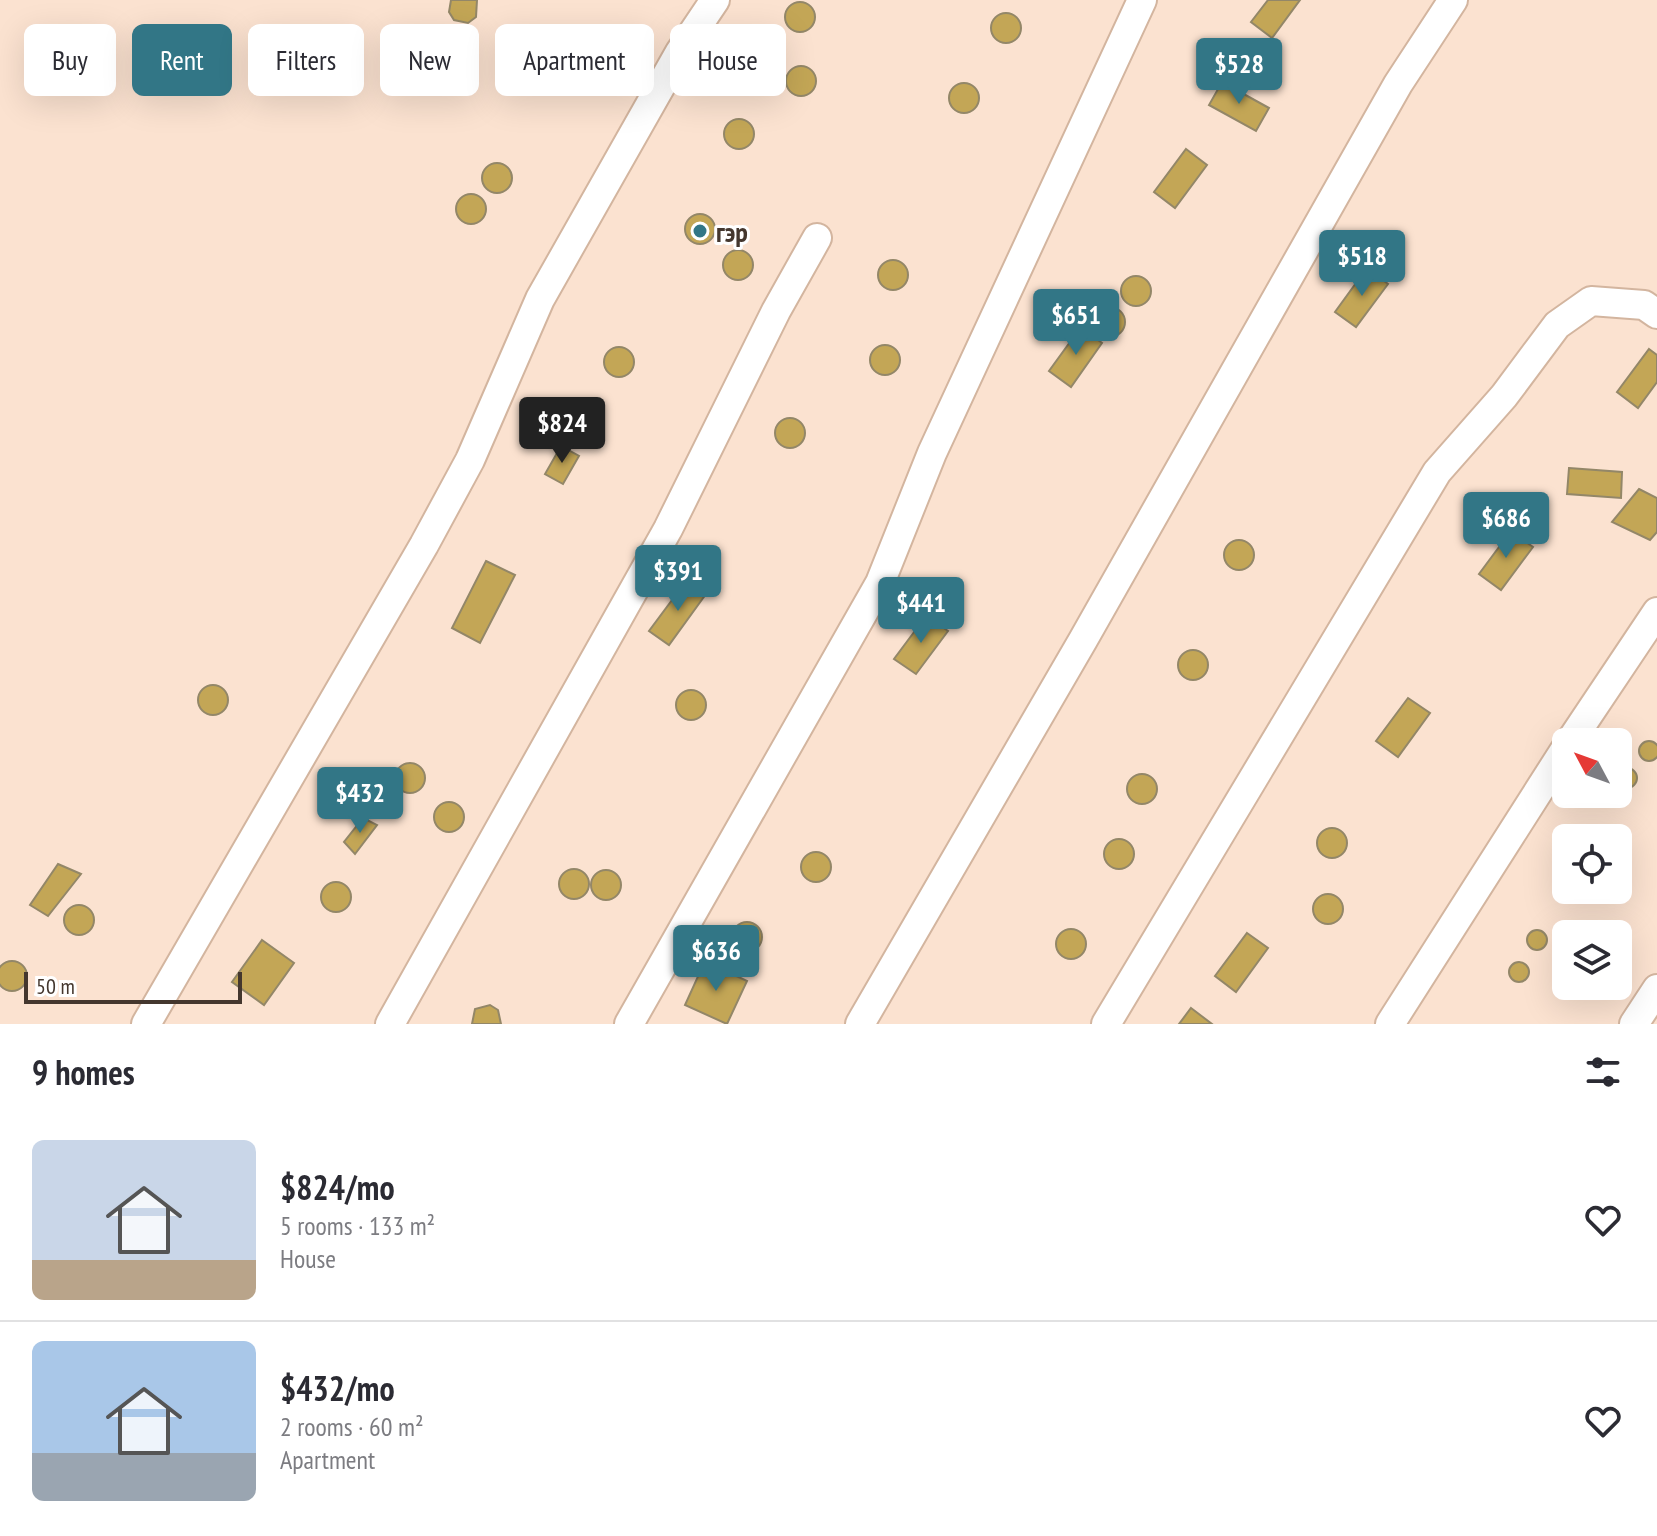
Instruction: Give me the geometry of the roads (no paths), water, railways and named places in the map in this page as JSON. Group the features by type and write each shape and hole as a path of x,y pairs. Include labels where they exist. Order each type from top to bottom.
{"street":[{"path":"146,1024 424,545 470,460 540,299 680,52 715,0"},
{"path":"629,1024 880,583 932,453 1142,0"},
{"path":"860,1024 1083,640 1398,84 1453,0"},
{"path":"390,1024 660,543 817,238"},
{"path":"1106,1024 1437,472 1504,396 1557,325 1591,301 1644,305 1657,314"},
{"path":"1579,728 1657,612"},
{"path":"1390,1024 1552,770"},
{"path":"1634,1024 1657,989"}],"place":[{"name":"гэр","path":"700,231"}]}
